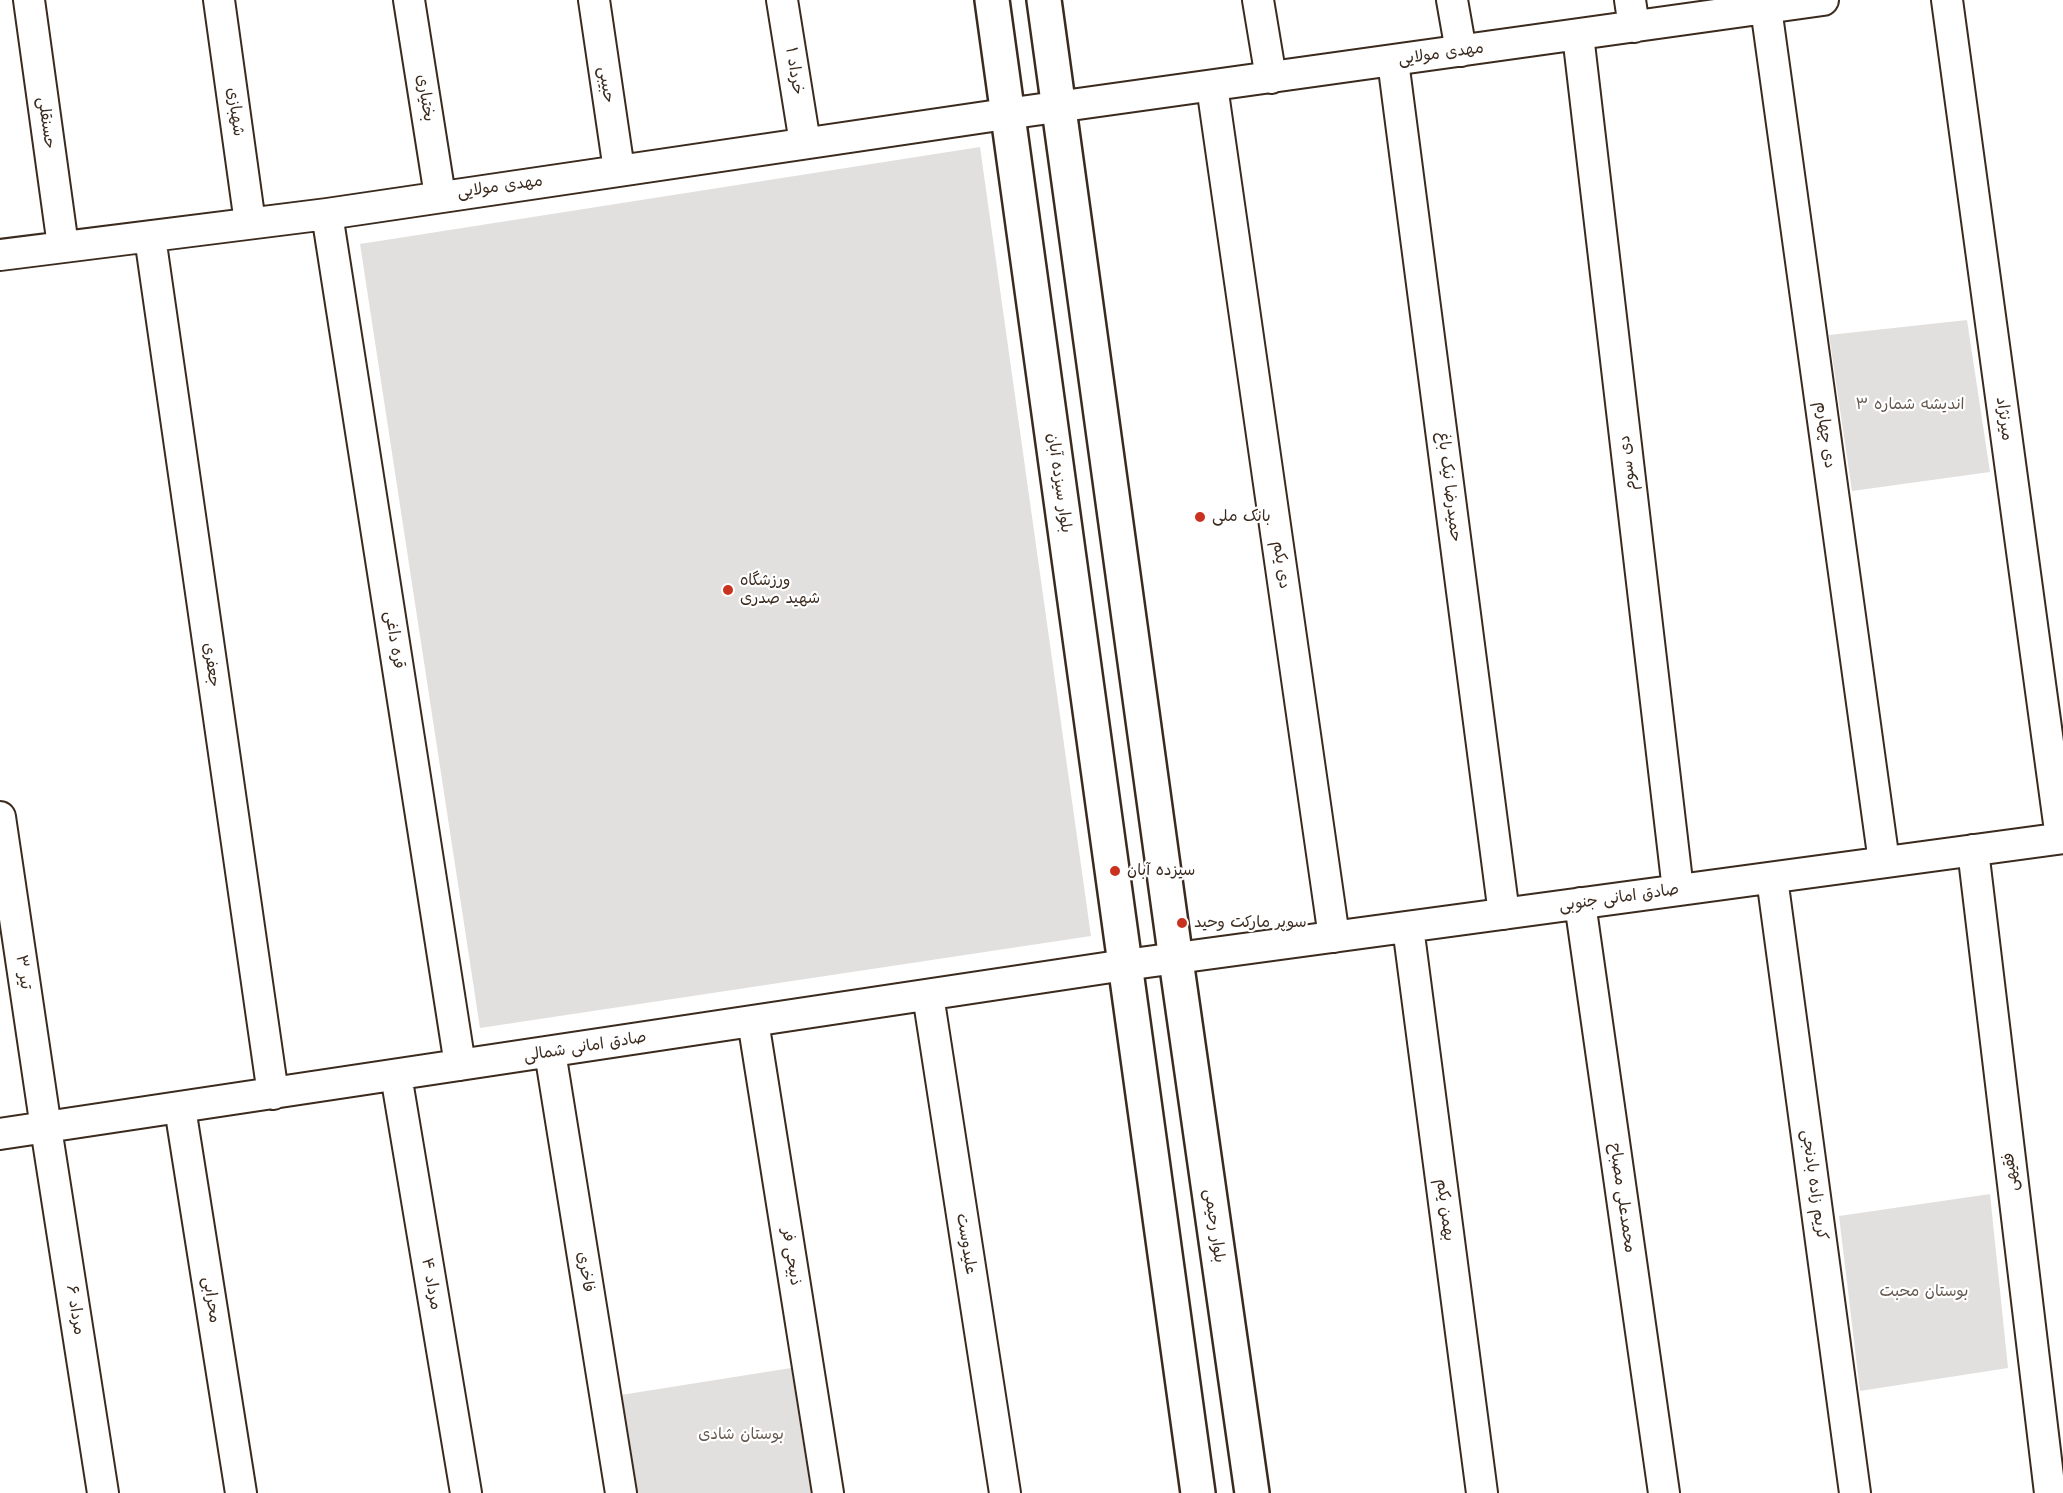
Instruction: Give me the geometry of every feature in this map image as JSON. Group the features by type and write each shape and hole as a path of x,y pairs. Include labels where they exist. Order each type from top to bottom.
{"main road":[{"name":"بلوار سیزده آبان","path":"992,0 1004,114 1125,965"},
{"path":"1044,0 1176,960"},
{"name":"بلوار رحیمی","path":"1176,960 1252,1493"},
{"path":"1125,965 1198,1493"}],"street":[{"name":"حسنقلی","path":"29,0 63,246"},
{"name":"شهبازی","path":"219,0 250,223"},
{"name":"بختیاری","path":"409,0 440,196"},
{"name":"حبیبی","path":"594,0 619,170"},
{"name":"خرداد ۱","path":"782,0 805,143"},
{"path":"1258,0 1271,78"},
{"path":"1452,0 1461,51"},
{"name":"مهدی مولایی","path":"0,255 327,214 1004,114 1578,35 1632,13 1766,8 1823,0"},
{"name":"میرنژاد","path":"1947,0 2062,838"},
{"name":"دی چهارم","path":"1766,8 1884,862"},
{"name":"دی سوم","path":"1578,35 1678,890"},
{"name":"حمیدرضا نیک باغ","path":"1393,61 1504,914"},
{"name":"دی یکم","path":"1212,86 1334,937"},
{"name":"قره داغی","path":"327,214 460,1065"},
{"name":"جعفری","path":"150,237 273,1094"},
{"name":"تیر ۳","path":"0,817 46,1128"},
{"name":"صادق امانی جنوبی","path":"1125,965 1176,960 2062,838"},
{"name":"فقیهی","path":"1973,850 2050,1493"},
{"name":"کریم زاده بادنجی","path":"1772,878 1855,1493"},
{"name":"محمدعلی مصباح","path":"1580,903 1664,1493"},
{"name":"بهمن یکم","path":"1408,927 1482,1493"},
{"name":"صادق امانی شمالی","path":"0,1134 1125,965"},
{"name":"علیدوست","path":"928,995 1005,1493"},
{"name":"ذبیحی فر","path":"753,1021 828,1493"},
{"name":"فاخری","path":"550,1052 621,1493"},
{"name":"مرداد ۴","path":"396,1075 466,1493"},
{"name":"محرابی","path":"180,1108 241,1493"},
{"name":"مرداد ۶","path":"46,1128 104,1493"}],"green space":[{"name":"ورزشگاه شهید صدری","path":"980,147 1091,936 480,1028 360,244"},
{"name":"اندیشه شماره ۳","path":"1967,320 1990,472 1852,491 1829,335"},
{"name":"بوستان محبت","path":"1990,1194 2008,1368 1860,1391 1839,1216"},
{"name":"بوستان شادی","path":"791,1368 811,1493 637,1493 621,1395"}],"place":[{"name":"بانک ملی","path":"1200,517"},
{"name":"ورزشگاه شهید صدری","path":"728,590"},
{"name":"سیزده آبان","path":"1115,871"},
{"name":"سوپر مارکت وحید","path":"1182,923"}]}
